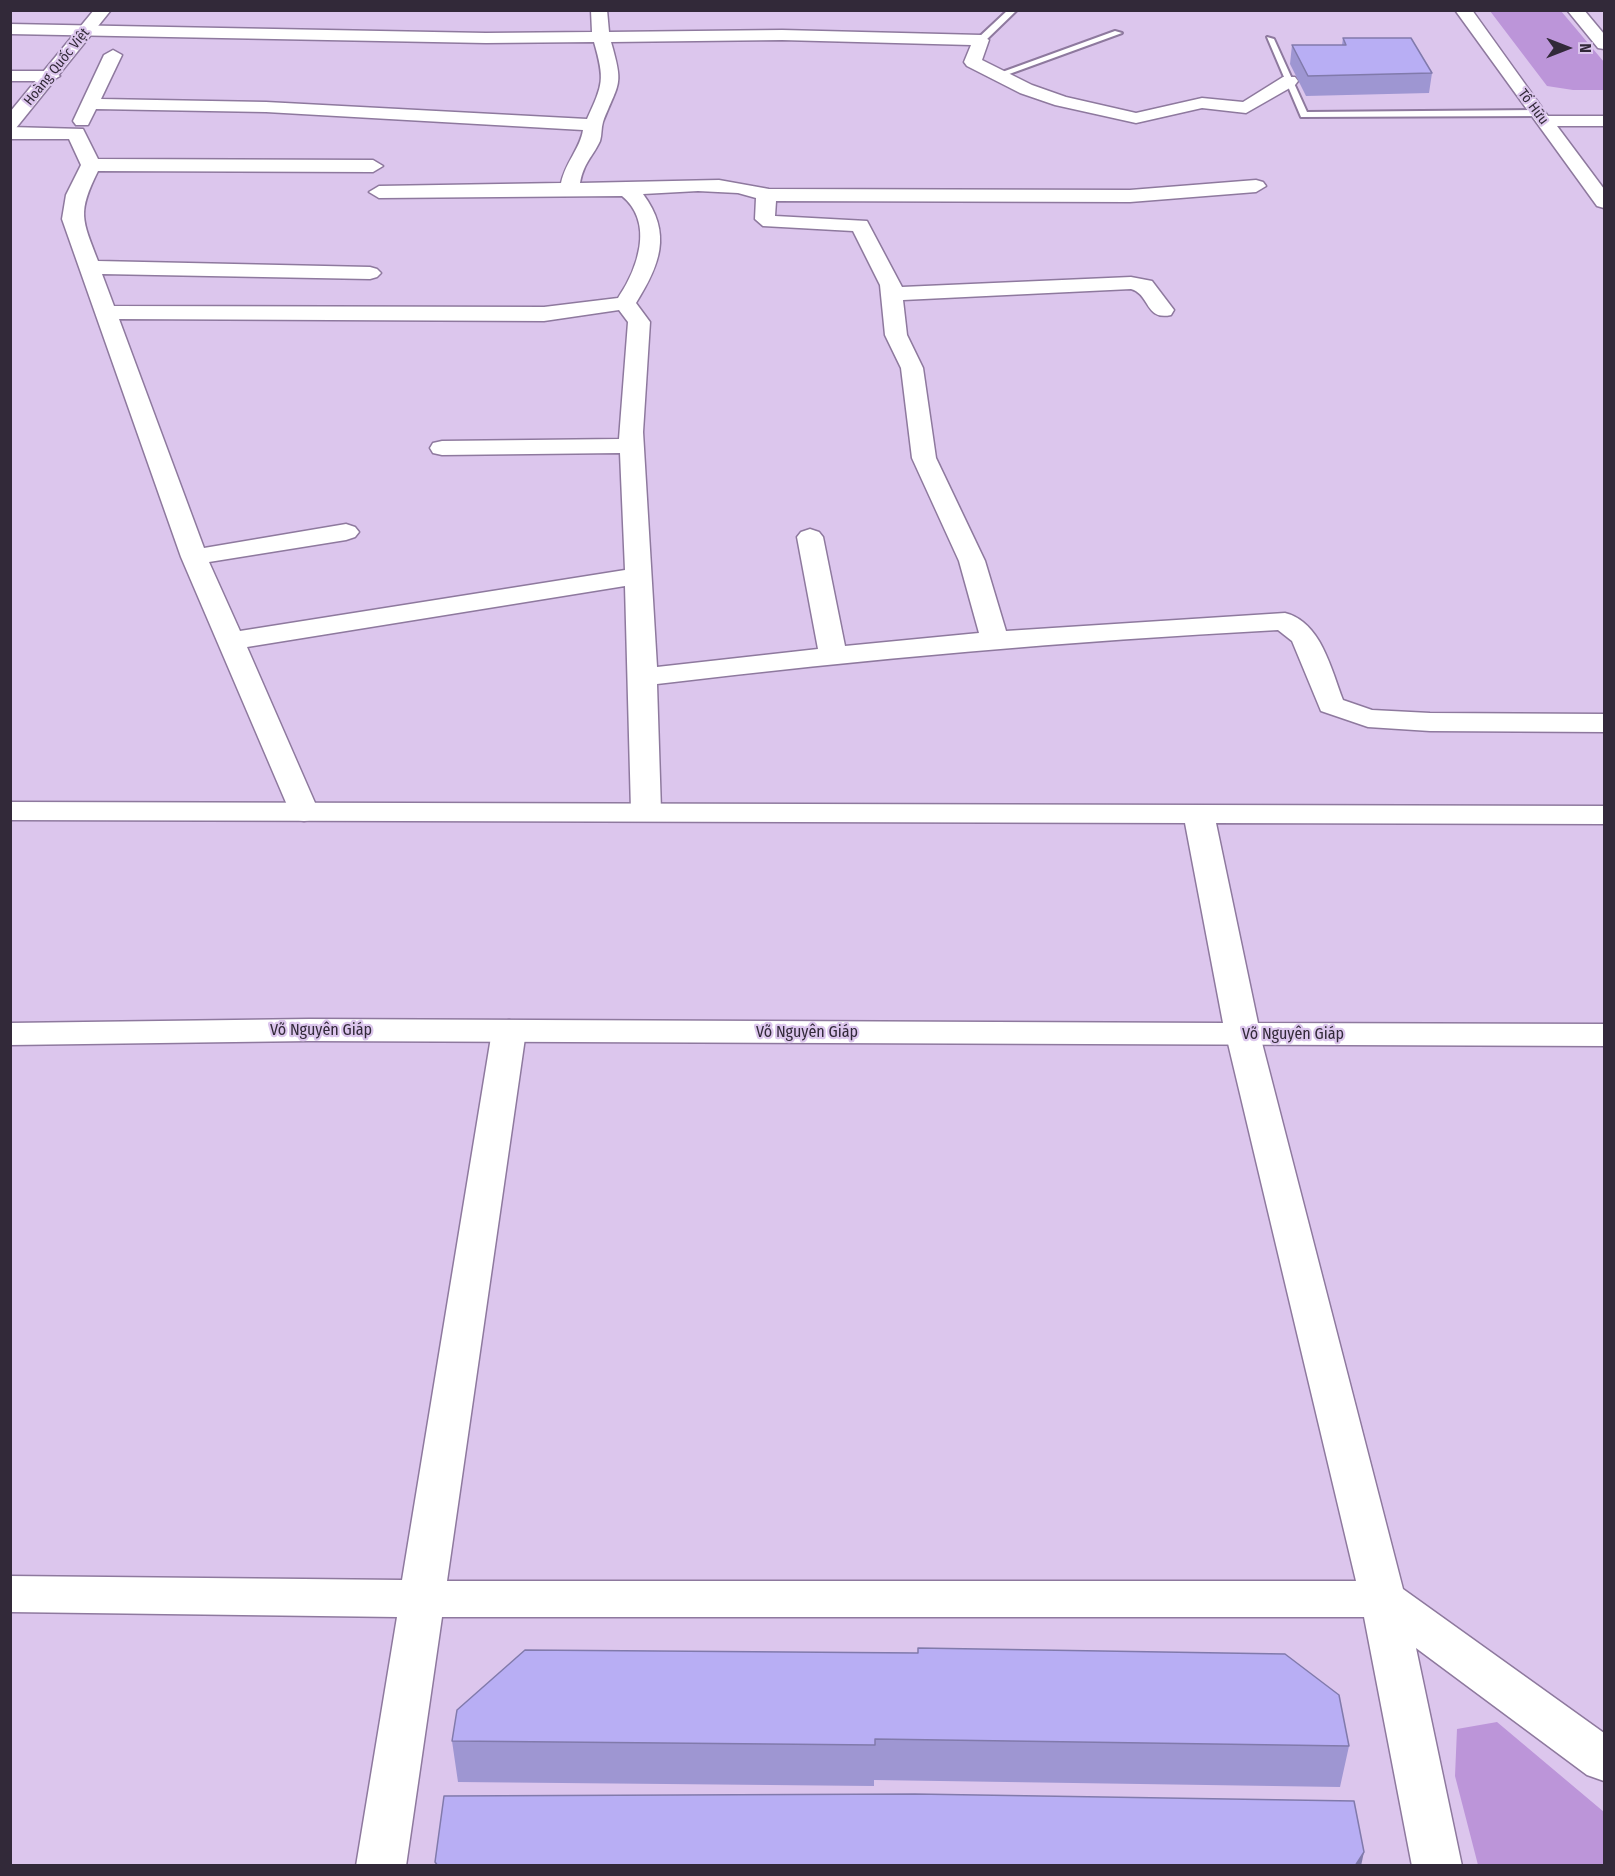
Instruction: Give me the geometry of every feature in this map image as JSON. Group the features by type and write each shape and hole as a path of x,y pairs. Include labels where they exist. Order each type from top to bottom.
{"street":[{"name":"Hoàng Quốc Việt","path":"10,124 103,10"},
{"path":"575,189 570,186 574,166 591,140 593,125 610,88 611,72 601,37 599,10"},
{"name":"Tố Hữu","path":"1463,10 1605,202"},
{"path":"1575,10 1604,43"},
{"path":"10,29 486,38 782,35 981,40 973,62 998,75 1026,89 1061,101 1136,118 1202,103 1246,108 1289,81"},
{"path":"76,133 113,55"},
{"path":"10,76 51,76"},
{"path":"90,104 278,108 593,125"},
{"path":"1540,117 1605,121"},
{"path":"10,133 76,133"},
{"path":"76,133 91,165"},
{"path":"1555,137 1605,137"},
{"path":"91,165 373,166"},
{"path":"91,165 76,195 72,219 194,557 304,812"},
{"path":"379,192 729,187 759,191 766,195 1130,196 1256,186"},
{"path":"625,303 648,262 650,232 640,205 633,194 627,190"},
{"path":"766,195 765,219 770,222 860,225 891,285 896,334 912,368 924,458 972,561 994,639"},
{"path":"88,267 370,273"},
{"path":"892,294 1131,283 1144,286 1163,310"},
{"path":"104,312 544,314 581,311 625,303"},
{"path":"625,303 639,322 632,446 636,576 643,677 646,811"},
{"path":"442,448 632,446"},
{"path":"194,557 346,532"},
{"path":"810,537 833,654"},
{"path":"230,641 636,576"},
{"path":"643,677 833,654 994,639 1285,621 1304,638 1331,705 1368,718 1430,722 1605,723"},
{"path":"10,811 646,811 1605,816"},
{"path":"1199,814 1243,1035 1383,1599 1437,1866"},
{"name":"Võ Nguyên Giáp","path":"10,1034 309,1030 1605,1035"},
{"path":"381,1866 424,1599 509,1031"},
{"path":"10,1594 424,1599 1383,1599 1605,1760"}],"lane":[{"path":"981,40 1013,10"},
{"path":"998,75 1118,33"},
{"path":"1270,39 1304,115 1540,117"}],"shaded area":[{"path":"1490,11 1561,11 1604,62 1604,90 1573,90 1547,86"},
{"path":"1497,1722 1604,1812 1604,1865 1478,1865 1455,1776 1457,1729"}],"building":[{"path":"1343,38 1411,38 1432,73 1308,76 1292,45 1346,45"},
{"path":"918,1648 1285,1654 1339,1695 1349,1746 875,1739 875,1745 452,1741 457,1710 525,1650 918,1653"},
{"path":"915,1794 1354,1801 1364,1852 1355,1866 438,1866 435,1862 444,1796"}]}
